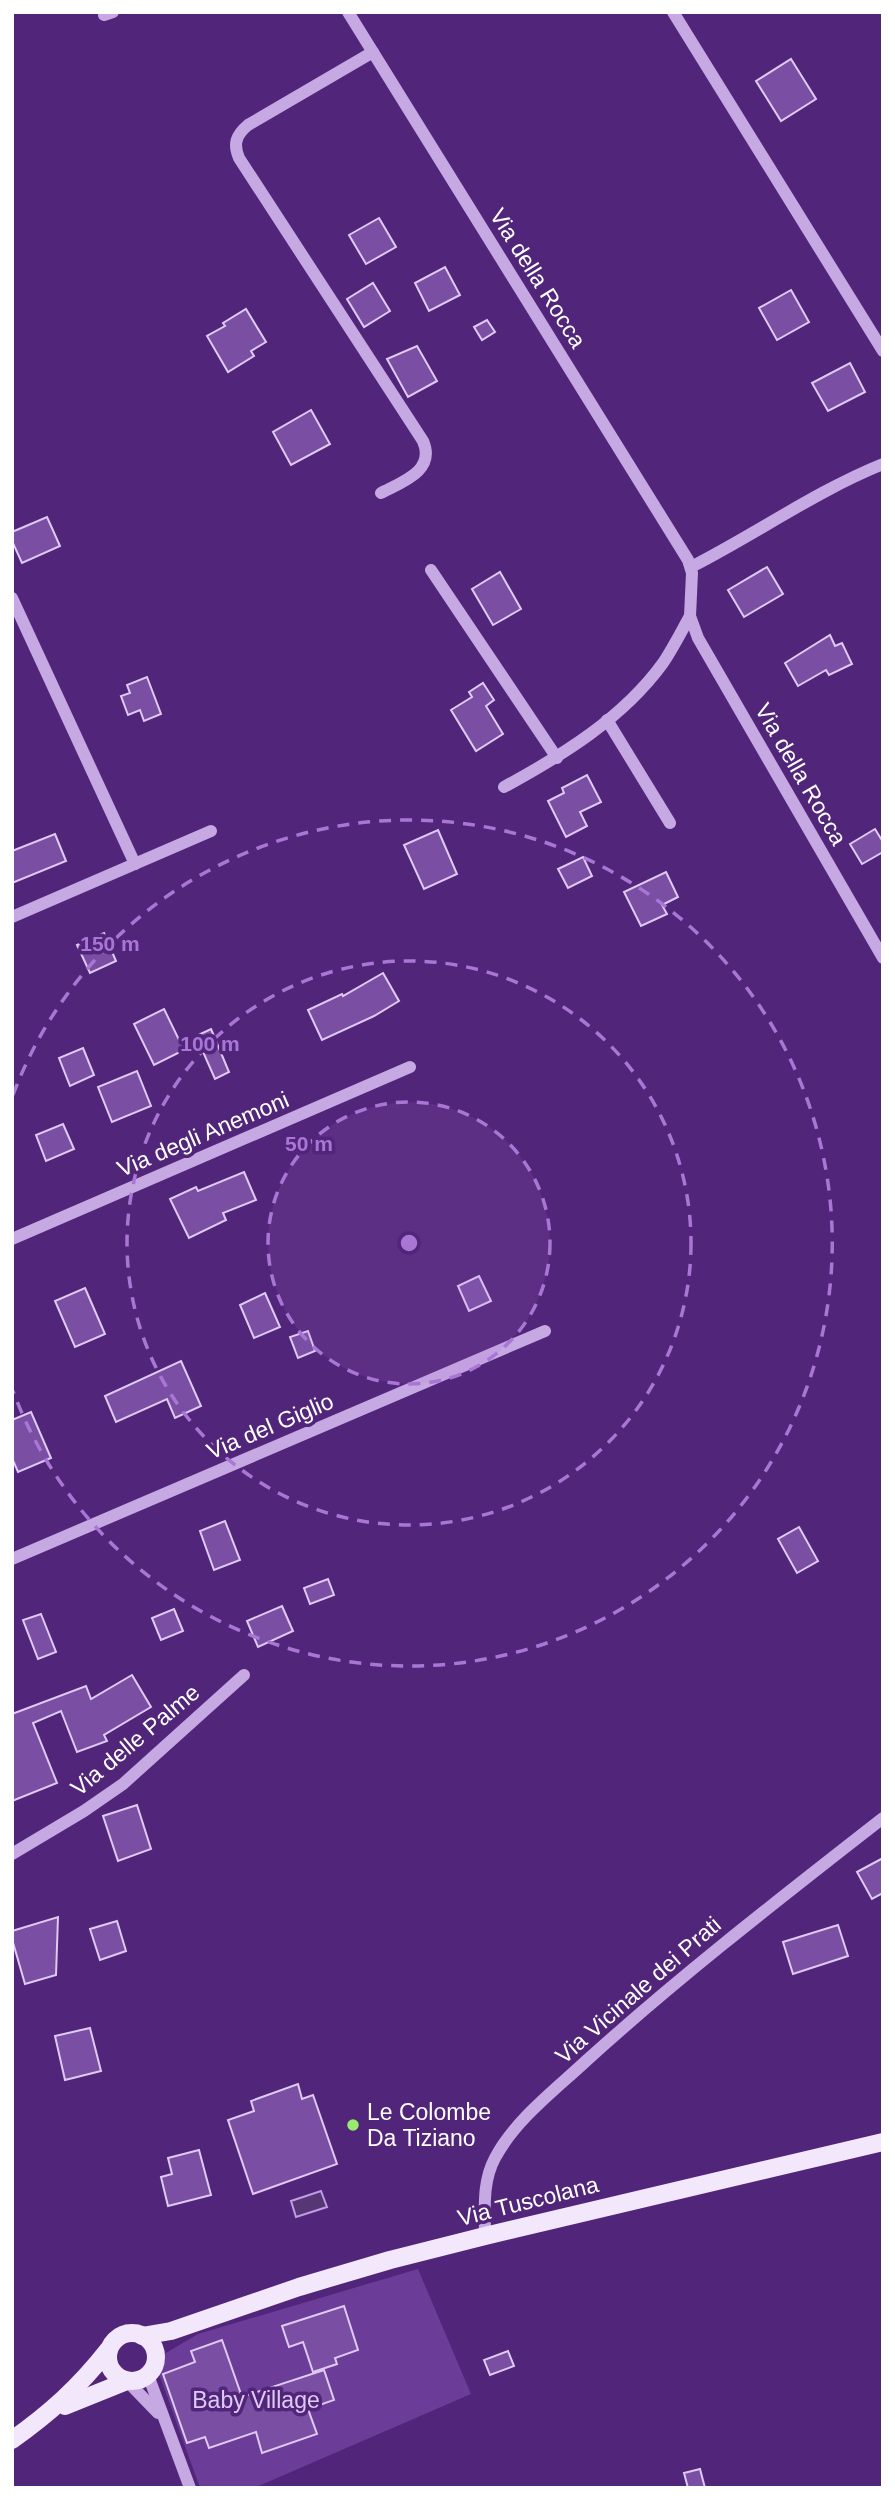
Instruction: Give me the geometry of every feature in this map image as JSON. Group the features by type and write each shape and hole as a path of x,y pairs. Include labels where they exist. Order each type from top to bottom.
{"main road":[{"name":"Via Tuscolana","path":"142,2336 163,2334 311,2283 485,2236 883,2142"},
{"name":"Via Tuscolana","path":"152,2368 169,2344 190,2325"},
{"path":"12,2440 49,2414 82,2382 112,2343 126,2334 142,2336 153,2346 152,2368 135,2382 127,2381 114,2374 109,2367 108,2350"},
{"path":"49,2414 127,2381"}],"street":[{"name":"Via della Rocca","path":"348,12 691,566 690,616 698,638 883,958"},
{"path":"673,12 883,351"},
{"path":"373,52 248,125 239,135 235,147 239,158 426,448 426,461 417,473 381,493"},
{"path":"691,566 756,533 832,487 883,464"},
{"path":"431,570 557,758"},
{"path":"12,598 135,864"},
{"path":"504,787 557,758 607,720 654,674 672,650 690,616"},
{"path":"607,720 670,822"},
{"path":"12,917 211,831"},
{"name":"Via degli Anemoni","path":"12,1239 410,1068"},
{"name":"Via del Giglio","path":"12,1559 545,1331"},
{"name":"Via delle Palme","path":"12,1854 122,1784 244,1675"},
{"name":"Via Vicinale dei Prati","path":"485,2236 485,2191 489,2169 502,2146 534,2110 668,1989 883,1818"},
{"path":"152,2368 163,2419 190,2488"},
{"path":"127,2381 163,2419"}],"green space":[{"name":"Baby Village","path":"418,2269 471,2394 254,2488 200,2488 154,2360 198,2334"}],"shaded area":[{"path":"321,2191 327,2207 296,2217 291,2201"}],"building":[{"path":"791,59 816,99 781,121 756,81"},
{"path":"379,218 396,247 366,264 349,235"},
{"path":"445,267 460,295 429,311 415,283"},
{"path":"373,283 390,311 364,327 347,299"},
{"path":"791,290 809,322 777,340 759,308"},
{"path":"246,309 266,342 251,351 254,356 228,372 207,336"},
{"path":"487,320 495,332 482,340 474,327"},
{"path":"417,346 437,381 408,397 387,359"},
{"path":"850,363 865,392 828,411 812,383"},
{"path":"311,410 330,444 291,465 273,432"},
{"path":"47,517 60,546 22,563 12,541 12,532"},
{"path":"767,567 783,594 744,617 728,590"},
{"path":"500,572 521,609 493,625 472,589"},
{"path":"830,635 835,646 842,643 852,664 829,675 826,670 798,686 785,663"},
{"path":"147,677 161,714 144,721 140,710 128,715 121,696 130,693 127,685"},
{"path":"483,683 494,700 486,706 503,734 476,751 451,710 472,697 469,692"},
{"path":"587,775 601,802 580,812 587,826 566,837 548,801 564,793 562,788"},
{"path":"875,829 883,842 883,852 862,864 850,844"},
{"path":"438,830 457,874 424,889 404,845"},
{"path":"55,834 66,861 12,883 12,851"},
{"path":"583,857 592,876 568,888 558,869"},
{"path":"666,872 678,897 662,905 667,914 641,926 624,892"},
{"path":"104,933 116,961 90,973 77,945"},
{"path":"383,973 399,1001 322,1040 308,1010 342,994 343,996"},
{"path":"164,1009 184,1050 154,1065 134,1024"},
{"path":"211,1029 229,1072 215,1079 196,1036"},
{"path":"83,1048 94,1075 70,1086 59,1058"},
{"path":"137,1071 151,1106 112,1122 98,1087"},
{"path":"63,1124 74,1149 46,1161 36,1135"},
{"path":"244,1172 256,1200 223,1213 226,1220 189,1238 170,1199 196,1187 198,1191"},
{"path":"479,1276 491,1301 469,1311 458,1286"},
{"path":"85,1288 105,1334 75,1347 55,1301"},
{"path":"265,1293 280,1327 254,1338 240,1305"},
{"path":"308,1331 315,1351 298,1358 290,1337"},
{"path":"181,1361 201,1406 175,1418 167,1399 116,1422 105,1396"},
{"path":"31,1412 51,1458 18,1472 12,1458 12,1420"},
{"path":"225,1521 240,1560 214,1570 200,1531"},
{"path":"799,1527 818,1561 797,1573 778,1539"},
{"path":"328,1579 334,1595 310,1604 304,1588"},
{"path":"282,1606 293,1631 258,1647 247,1621"},
{"path":"174,1609 183,1631 161,1640 152,1618"},
{"path":"41,1614 56,1652 38,1659 23,1620"},
{"path":"132,1675 151,1707 104,1735 107,1741 77,1752 61,1711 33,1723 57,1783 12,1801 12,1714 86,1686 91,1699"},
{"path":"137,1805 151,1849 118,1861 103,1816"},
{"path":"883,1858 883,1893 872,1899 857,1872"},
{"path":"58,1917 56,1975 25,1984 12,1931"},
{"path":"117,1921 126,1951 100,1960 90,1929"},
{"path":"838,1925 848,1956 793,1974 783,1942"},
{"path":"90,2028 101,2071 65,2080 55,2036"},
{"path":"298,2084 302,2099 313,2095 337,2164 253,2194 228,2120 254,2111 251,2101"},
{"path":"199,2150 211,2195 168,2206 161,2177 172,2174 168,2158"},
{"path":"344,2306 358,2350 335,2358 337,2364 313,2372 303,2342 289,2347 282,2326"},
{"path":"222,2340 242,2397 324,2370 334,2400 308,2409 317,2434 262,2453 256,2432 209,2448 205,2437 187,2443 163,2374 195,2362 191,2351"},
{"path":"508,2351 514,2366 490,2375 484,2360"},
{"path":"700,2469 705,2488 688,2488 684,2473"}],"place":[{"name":"Le Colombe Da Tiziano","path":"353,2125"}]}
